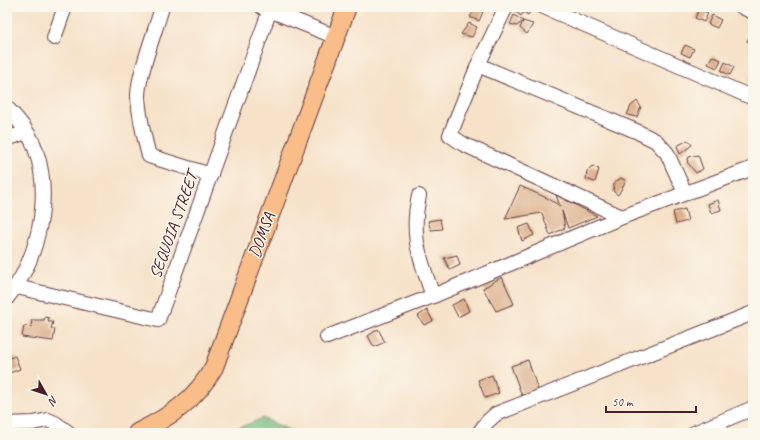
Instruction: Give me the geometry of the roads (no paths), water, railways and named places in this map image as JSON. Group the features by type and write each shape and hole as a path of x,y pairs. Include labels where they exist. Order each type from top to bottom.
{"main road":[{"name":"DOMSA","path":"137,433 181,409 206,380 214,367 347,7"}],"street":[{"path":"54,38 65,7"},
{"path":"162,7 138,95 144,138 149,156 211,176"},
{"path":"506,7 478,65 450,135 463,144 622,217"},
{"path":"544,7 753,98"},
{"path":"742,7 753,12"},
{"path":"268,8 336,37"},
{"name":"SEQUOIA STREET","path":"17,287 158,320 211,176 268,8"},
{"path":"478,65 636,131 656,141 667,154 686,193"},
{"path":"7,108 26,132 36,150 40,168 42,196 39,227 33,255 17,287 7,298"},
{"path":"7,139 26,132"},
{"path":"327,337 433,296 622,217 753,168"},
{"path":"419,196 416,211 415,237 433,296"},
{"path":"479,433 487,422 496,414 753,313"},
{"path":"694,433 753,408"},
{"path":"7,424 37,428 48,420 69,433"}]}
